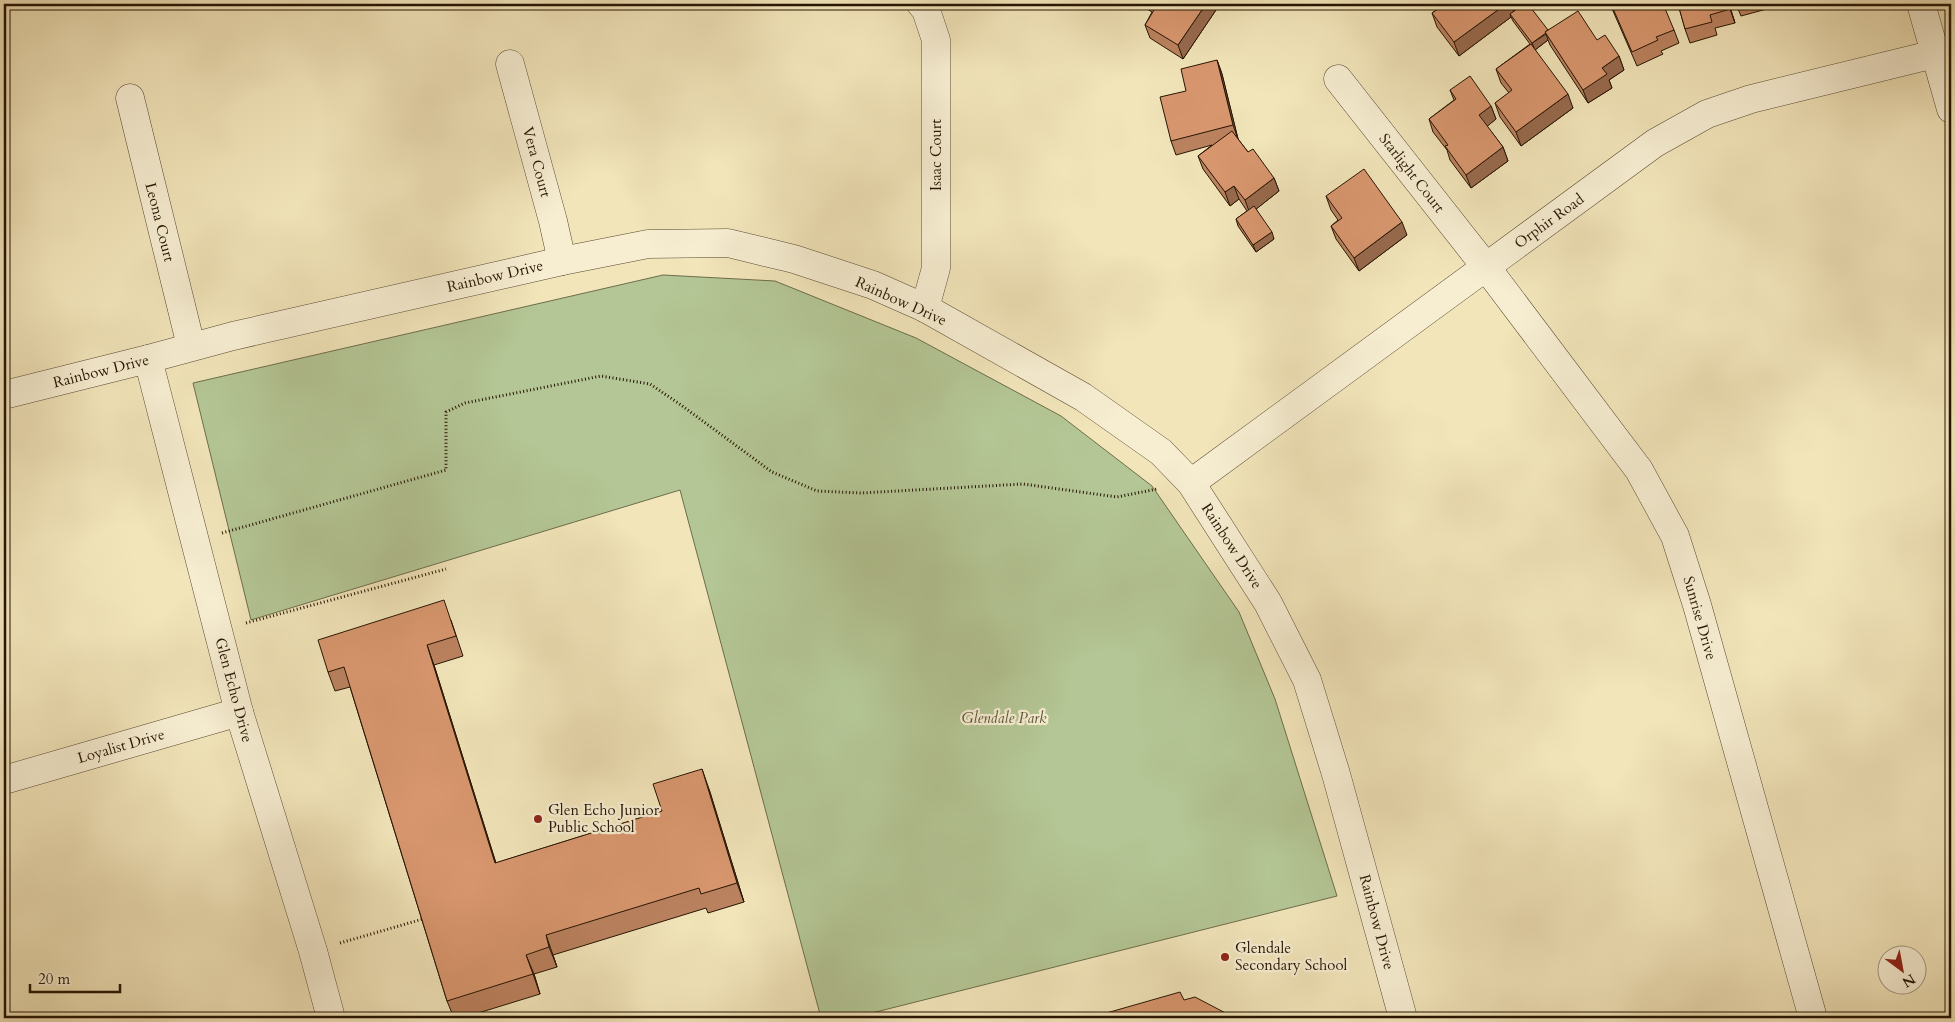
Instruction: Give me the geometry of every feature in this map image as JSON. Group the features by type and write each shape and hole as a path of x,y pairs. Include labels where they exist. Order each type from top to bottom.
{"street":[{"name":"Isaac Court","path":"921,4 926,10 936,40 936,268 925,308"},
{"path":"1921,4 1944,52 1951,109"},
{"name":"Orphir Road","path":"1191,483 1655,143 1707,114 1750,99 1944,52"},
{"name":"Vera Court","path":"510,64 553,221 562,261"},
{"name":"Starlight Court","path":"1338,79 1486,267"},
{"name":"Leona Court","path":"130,98 191,346"},
{"name":"Rainbow Drive","path":"4,395 148,360 191,346 562,261 648,244 728,243 812,265 872,285 925,308 1083,397 1161,452 1191,483 1268,604 1307,680 1338,783 1403,1018"},
{"name":"Sunrise Drive","path":"1486,267 1639,470 1675,536 1700,615 1813,1018"},
{"name":"Glen Echo Drive","path":"148,360 239,712 313,951 331,1018"},
{"name":"Loyalist Drive","path":"4,780 239,712"}],"path":[{"path":"195,540 446,470 446,412 465,403 601,376 650,384 682,405 772,472 817,492 861,493 1023,484 1117,497 1191,483"},
{"path":"218,631 446,569"},
{"path":"313,951 423,919"}],"green space":[{"name":"Glendale Park","path":"663,275 775,281 916,338 1061,416 1152,486 1239,612 1275,699 1337,896 852,1018 821,1018 680,490 251,620 193,383"}],"building":[{"path":"1155,4 1206,4 1178,45 1145,25 1157,5"},
{"path":"1446,4 1506,4 1454,42 1432,13"},
{"path":"1524,4 1528,4 1548,30 1532,43 1510,14"},
{"path":"1611,4 1655,4 1657,9 1664,6 1674,30 1656,37 1658,40 1632,52"},
{"path":"1678,4 1728,4 1730,9 1710,15 1712,22 1685,29"},
{"path":"1578,11 1597,40 1605,35 1619,56 1602,68 1607,74 1583,90 1545,32"},
{"path":"1531,44 1568,94 1516,132 1495,103 1512,90 1496,69"},
{"path":"1217,60 1233,125 1171,141 1160,97 1186,91 1181,69"},
{"path":"1470,76 1491,106 1479,115 1503,147 1466,175 1445,146 1448,145 1429,119 1456,99 1450,90"},
{"path":"1232,131 1248,152 1253,149 1274,178 1245,200 1234,186 1225,192 1198,156"},
{"path":"1364,169 1402,222 1354,258 1331,226 1342,218 1326,196"},
{"path":"1254,206 1272,232 1253,245 1236,219"},
{"path":"444,600 456,636 427,645 495,863 662,811 653,784 702,769 737,883 701,894 699,888 546,935 549,947 526,955 533,974 447,1001 344,667 328,672 318,640"},
{"path":"1180,992 1184,1000 1195,997 1235,1018 1089,1018"}],"place":[{"name":"Glen Echo Junior Public School","path":"538,819"},
{"name":"Glendale Secondary School","path":"1225,957"}]}
